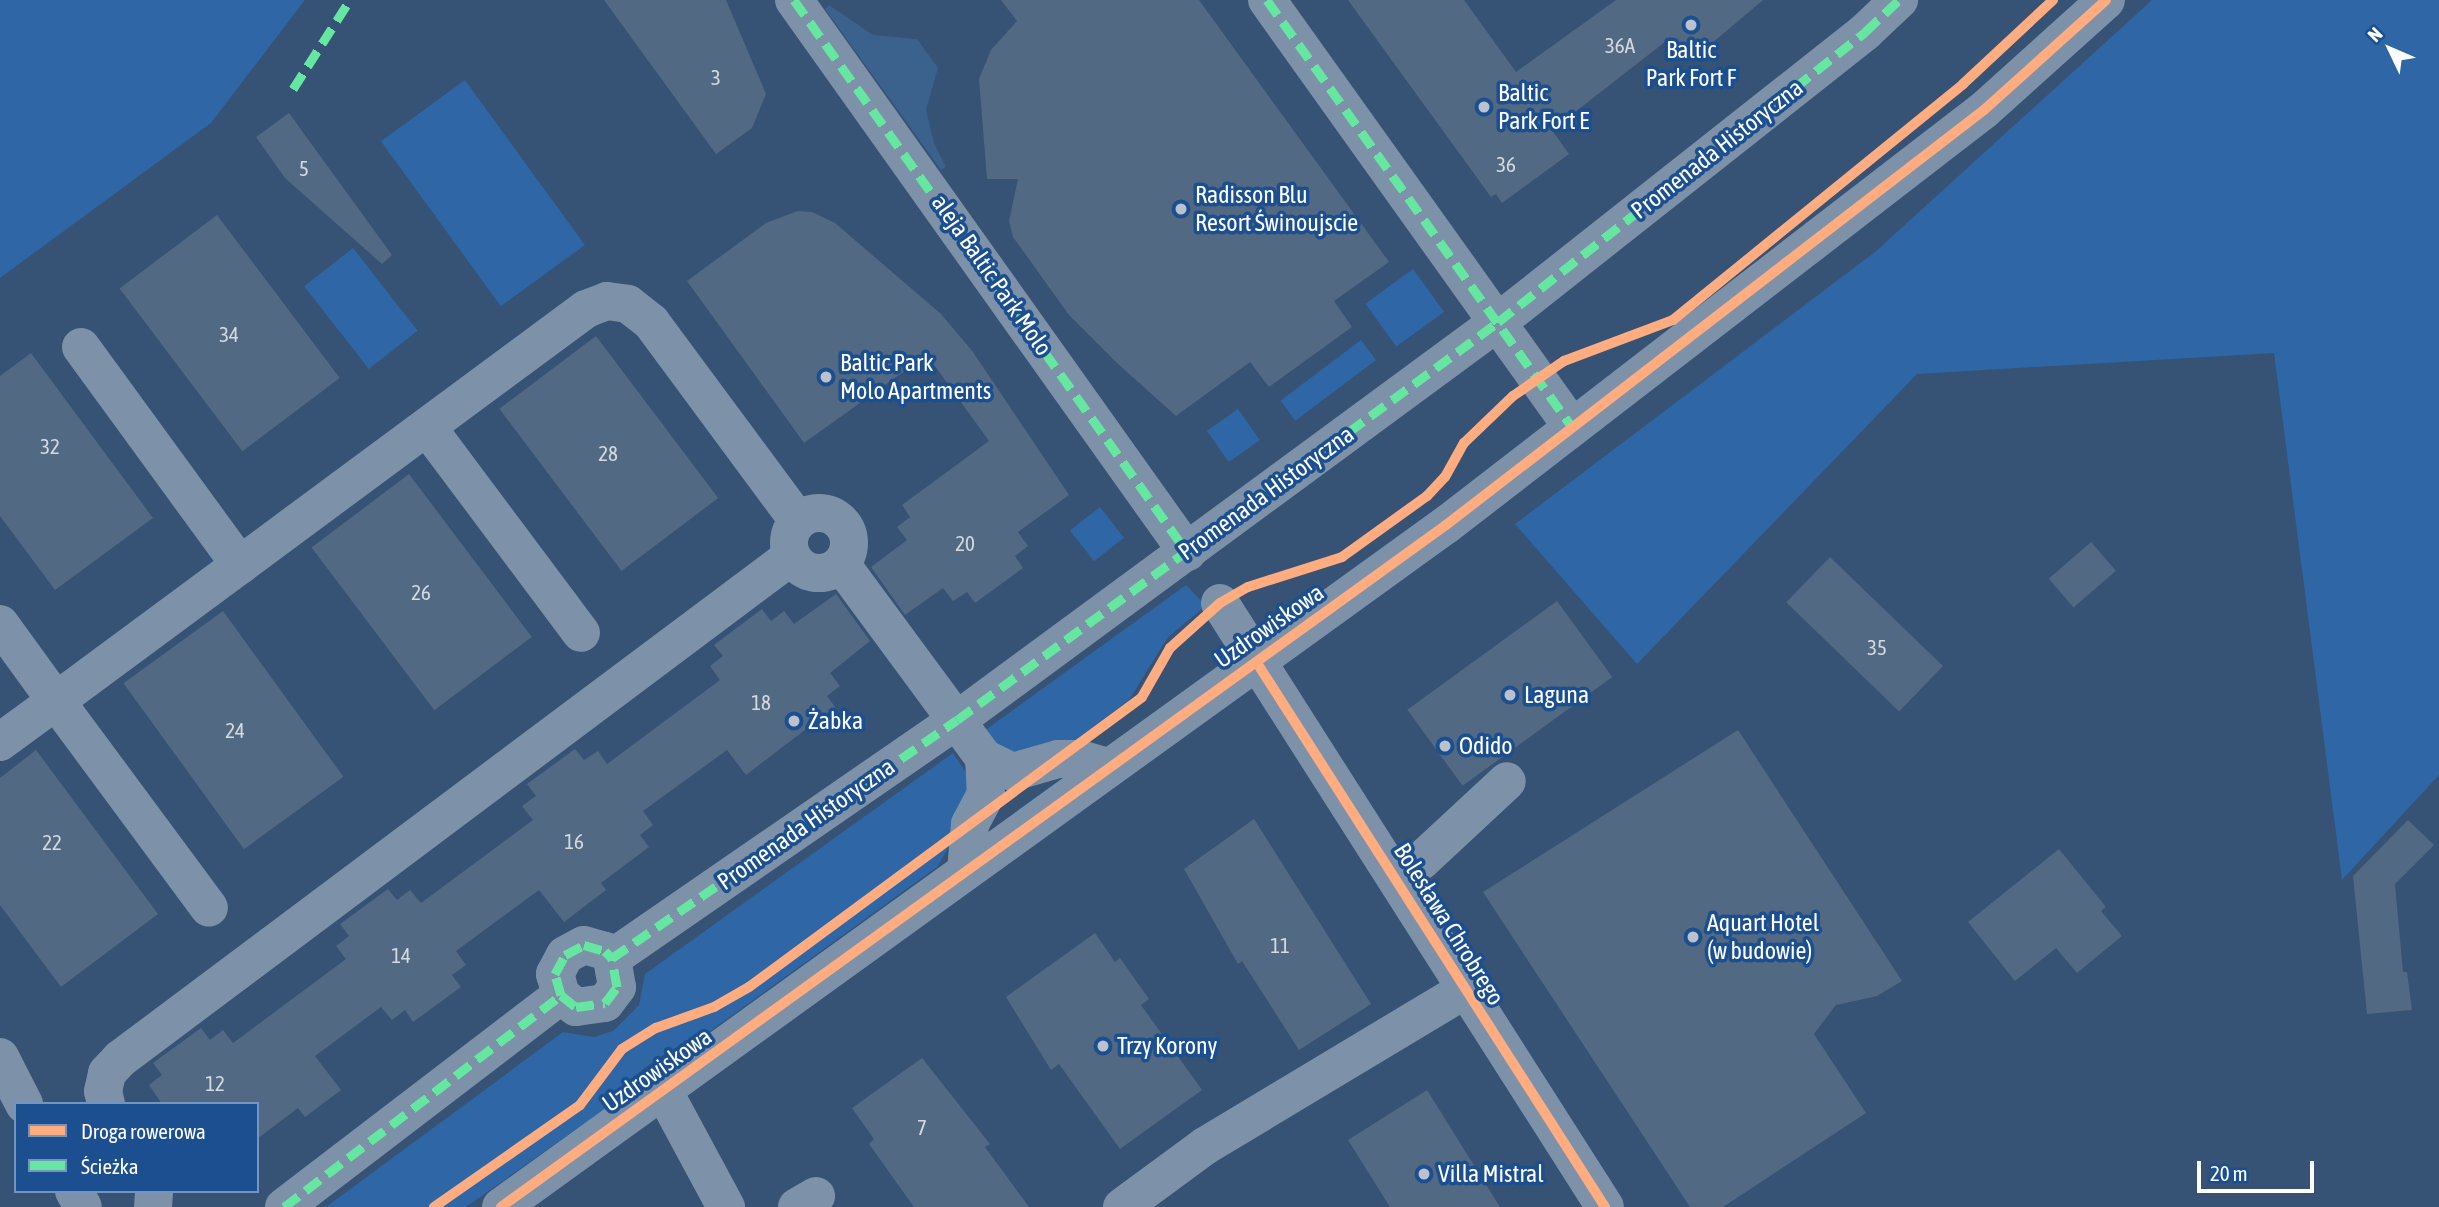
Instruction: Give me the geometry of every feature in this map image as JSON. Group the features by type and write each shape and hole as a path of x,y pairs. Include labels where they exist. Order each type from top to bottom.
{"street":[{"name":"aleja Baltic Park Molo","path":"794,0 1187,552"},
{"path":"1266,0 1572,428"},
{"name":"Promenada Historyczna","path":"284,1207 561,995 555,974 558,964 573,948 594,946 612,958 957,720 1498,322 1865,32 1899,0"},
{"name":"Uzdrowiskowa","path":"501,1207 664,1092 1108,767 1257,663 1572,428 1984,110 2106,0"},
{"path":"0,742 586,309 607,301 628,304 651,321 795,538 814,573 841,564"},
{"path":"80,347 240,565"},
{"path":"426,427 581,633"},
{"path":"106,1102 103,1091 107,1073 120,1059 795,538 819,513 841,521 849,542 841,564"},
{"path":"841,564 984,758 1013,772 1058,759 1108,767"},
{"path":"1220,603 1257,663"},
{"path":"0,624 209,908"},
{"name":"Bolesława Chrobrego","path":"1257,663 1605,1207"},
{"path":"966,871 970,824 986,794 984,758"},
{"path":"1395,877 1421,861 1507,781"},
{"path":"1122,1207 1199,1139 1465,990"},
{"path":"0,1056 23,1102"},
{"path":"664,1092 729,1205"}],"shaded area":[{"path":"0,0 305,0 211,123 0,278"},
{"path":"2152,0 2439,0 2439,775 2342,880 2274,353 1917,374 1637,664 1515,524 1875,252"},
{"path":"829,5 873,35 917,39 938,68 926,110 934,143 946,167 941,170 825,9"},
{"path":"465,80 585,245 501,306 381,141"},
{"path":"353,248 418,331 369,369 304,286"},
{"path":"1413,269 1444,312 1396,347 1365,304"},
{"path":"1361,340 1376,360 1295,421 1280,401"},
{"path":"1238,409 1260,440 1229,462 1207,431"},
{"path":"1100,507 1124,538 1094,561 1070,530"},
{"path":"1186,585 1206,606 1168,637 1129,700 1072,743 1015,758 1000,750 984,731"},
{"path":"953,753 974,785 965,819 937,867 691,1045 659,1057 623,1085 616,1101 466,1207 326,1207 563,1032 594,1037 613,1031 639,1005 645,974"}],"building":[{"path":"604,0 726,0 766,94 752,128 716,154"},
{"name":"Radisson Blu Resort Świnoujscie","path":"1001,0 1199,0 1389,262 1334,301 1352,327 1269,387 1250,362 1176,416 1117,363 1069,315 1013,237 1009,221 1018,179 987,179 979,79 991,50 1017,21"},
{"name":"Baltic Park Fort E","path":"1348,0 1464,0 1516,72 1616,0 1763,0 1691,61 1670,38 1552,130 1569,154 1502,203 1496,194 1491,197"},
{"path":"289,113 392,255 382,264 285,178 256,137"},
{"name":"Baltic Park Molo Apartments","path":"798,211 812,212 835,223 941,314 973,352 1069,495 1018,532 1028,546 1015,556 1023,568 975,603 967,592 953,601 943,588 905,615 871,567 907,540 897,527 910,517 902,505 989,441 927,355 804,443 687,281 766,223"},
{"path":"217,215 340,378 242,451 120,288"},
{"path":"596,336 718,498 622,571 499,409"},
{"path":"31,353 153,518 55,590 0,516 0,376"},
{"path":"409,474 532,637 434,710 312,547"},
{"path":"2091,542 2116,571 2074,607 2049,579"},
{"path":"1830,557 1943,666 1899,711 1786,602"},
{"path":"836,594 870,641 830,673 840,686 827,696 835,707 746,775 727,750 643,811 653,825 640,835 649,847 601,883 606,890 564,922 539,890 456,951 466,965 452,975 461,987 413,1022 405,1010 392,1020 381,1007 315,1056 341,1090 305,1117 298,1108 259,1137 259,1102 161,1102 149,1085 162,1075 153,1063 201,1028 210,1040 223,1030 233,1043 346,959 336,946 349,936 340,924 388,889 397,900 410,890 421,903 533,820 522,806 536,796 527,784 575,749 584,760 598,751 607,764 720,680 710,666 723,656 714,645 762,609 771,621 784,611 794,624"},
{"path":"1557,601 1612,677 1463,786 1407,710"},
{"path":"223,611 343,777 244,849 123,683"},
{"name":"Aquart Hotel (w budowie)","path":"1738,730 1902,981 1877,996 1836,1005 1814,1034 1866,1113 1723,1207 1690,1207 1483,892"},
{"path":"36,750 158,914 61,987 0,905 0,778"},
{"name":"Trzy Korony","path":"1254,819 1371,1004 1299,1050 1242,961 1238,964 1184,869"},
{"path":"2408,820 2434,845 2395,884 2403,972 2407,972 2412,1010 2367,1014 2353,876"},
{"path":"2059,849 2106,907 2101,911 2122,936 2077,973 2056,948 2015,981 1968,922"},
{"name":"Trzy Korony","path":"1095,933 1115,962 1120,958 1149,999 1141,1005 1202,1090 1120,1149 1059,1064 1051,1070 1006,997"},
{"path":"922,1058 990,1144 985,1147 1029,1207 914,1207 869,1144 874,1139 852,1108"},
{"name":"Villa Mistral","path":"1427,1090 1500,1207 1390,1207 1348,1140"}],"marked path":[{"path":"293,89 350,0"},
{"path":"794,0 1187,552"},
{"path":"1267,0 1572,427"},
{"path":"284,1207 561,995 555,974 565,955 584,945 605,951 612,958 957,720 1498,322 1865,32 1899,0"},
{"path":"561,995 576,1007 605,1003 617,987 612,958"}],"cycle path":[{"path":"434,1207 580,1105 622,1049 656,1028 714,1007 749,987 1142,697 1170,648 1220,603 1248,587 1342,557 1427,496 1445,477 1464,443 1513,396 1564,361 1673,320 1963,84 2053,0"},
{"path":"501,1207 1446,525 1984,110 2106,0"},
{"path":"1257,663 1605,1207"}],"place":[{"name":"Baltic Park Fort F","path":"1691,25"},
{"name":"Baltic Park Fort E","path":"1484,107"},
{"name":"Radisson Blu Resort Świnoujscie","path":"1181,209"},
{"name":"Baltic Park Molo Apartments","path":"826,377"},
{"name":"Laguna","path":"1510,695"},
{"name":"Żabka","path":"794,721"},
{"name":"Odido","path":"1445,746"},
{"name":"Aquart Hotel (w budowie)","path":"1693,937"},
{"name":"Trzy Korony","path":"1103,1046"},
{"name":"Villa Mistral","path":"1424,1174"}]}
